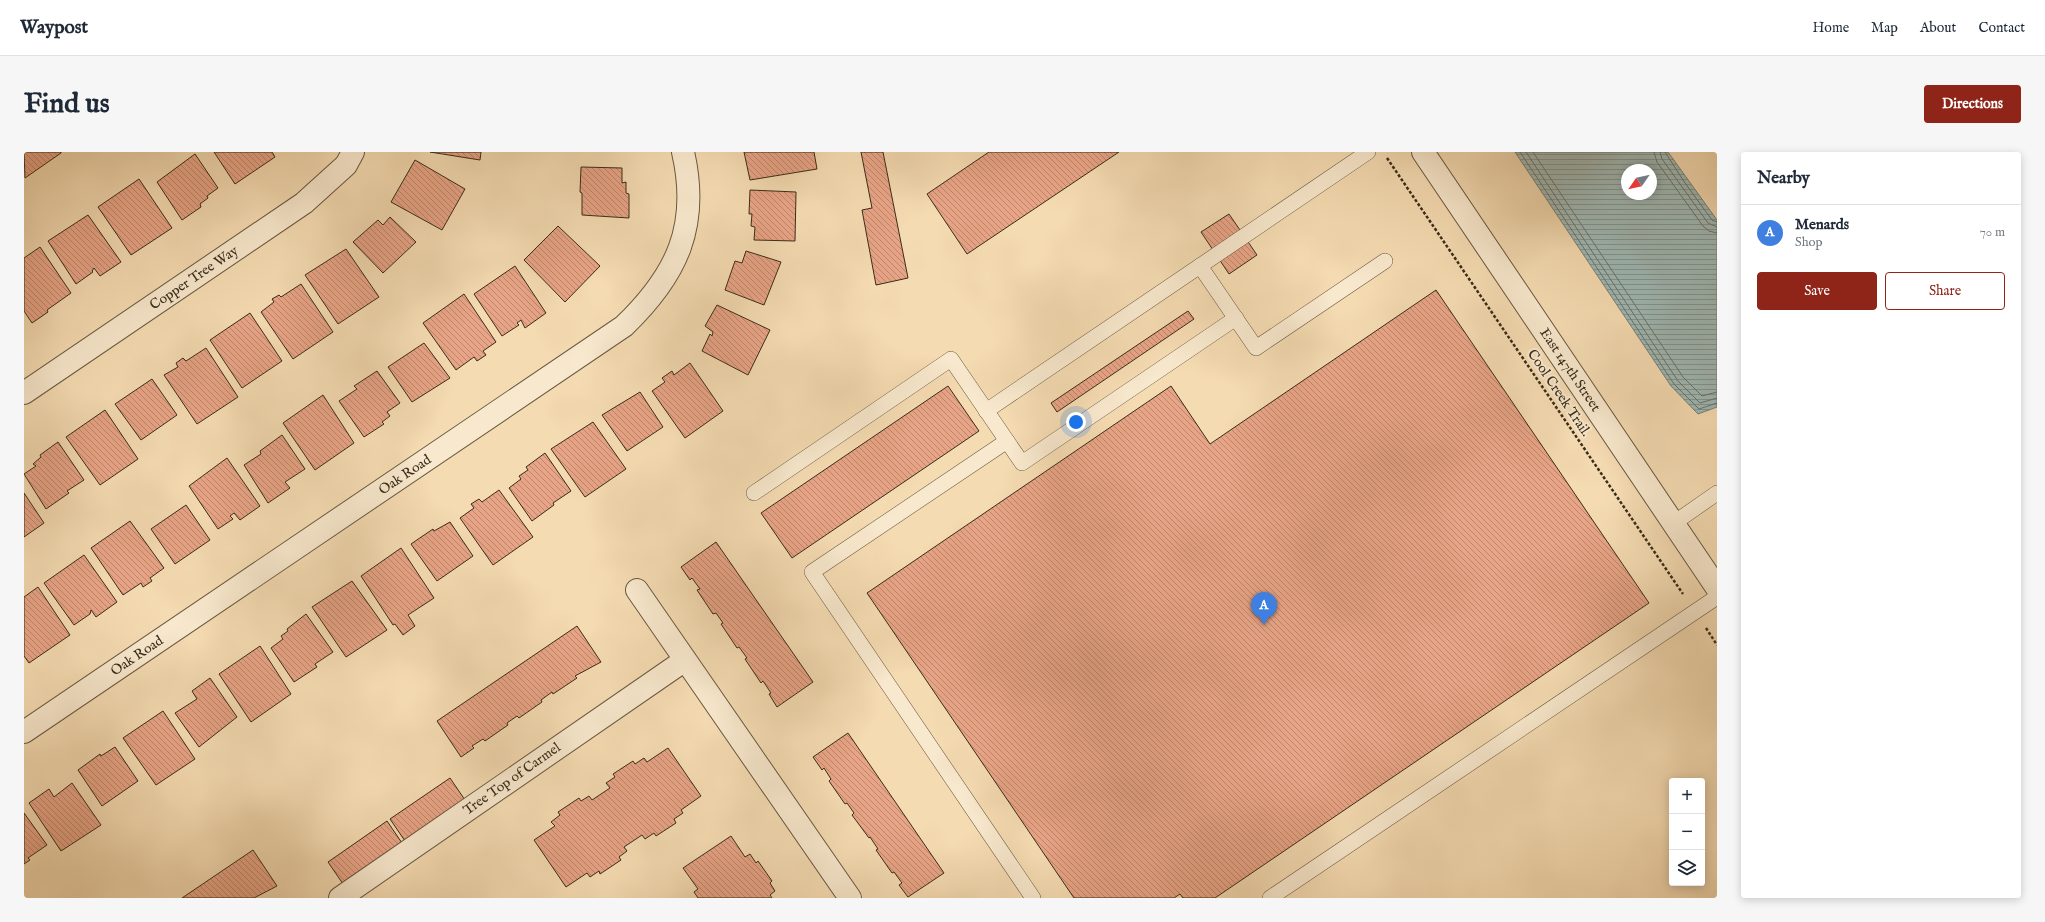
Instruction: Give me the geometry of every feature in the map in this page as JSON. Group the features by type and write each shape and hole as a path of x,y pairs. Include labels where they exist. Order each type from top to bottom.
{"street":[{"name":"Copper Tree Way","path":"24,393 304,203 346,165 353,152"},
{"name":"Oak Road","path":"24,732 624,326 659,288 676,260 685,232 690,201 688,175 683,152"},
{"name":"East 147th Street","path":"1423,152 1717,588"},
{"path":"637,590 850,898"},
{"name":"Tree Top of Carmel","path":"340,898 685,660"}],"lane":[{"path":"986,411 1368,152"},
{"path":"1200,266 1256,348 1385,261"},
{"path":"754,493 951,359 1022,463 1236,318"},
{"path":"1007,441 812,572 1033,898"},
{"path":"1674,523 1717,493"},
{"path":"1270,898 1717,597"}],"path":[{"name":"Cool Creek Trail.","path":"1383,152 1717,644"}],"water":[{"path":"1515,152 1668,152 1717,220 1717,407 1698,414 1671,386"}],"building":[{"path":"24,152 61,152 61,153 25,178"},
{"path":"214,152 272,152 275,157 235,184"},
{"path":"430,152 481,152 480,160"},
{"path":"744,152 814,152 817,169 750,180"},
{"path":"861,152 883,152 908,278 876,285 862,210 872,208"},
{"path":"989,152 1119,152 967,254 927,194"},
{"path":"195,154 218,188 207,196 208,198 200,204 201,207 182,220 157,182"},
{"path":"415,160 465,189 442,230 391,202"},
{"path":"581,167 622,168 622,183 626,182 626,193 629,194 629,218 582,215 582,193 580,192"},
{"path":"139,179 172,228 131,255 98,207"},
{"path":"750,190 796,192 795,241 754,240 755,227 751,226 752,214 749,214"},
{"path":"1229,214 1257,255 1229,274 1201,232"},
{"path":"88,215 121,262 100,276 94,268 92,271 93,272 76,284 48,241"},
{"path":"390,217 416,242 383,273 353,242 378,220 383,225"},
{"path":"558,226 600,266 565,302 524,260"},
{"path":"40,247 71,293 32,323 24,311 24,258"},
{"path":"346,249 379,297 338,324 305,275"},
{"path":"746,251 781,262 764,305 725,290 735,261 742,263"},
{"path":"515,266 546,313 525,328 521,320 517,323 519,325 502,336 474,294"},
{"path":"301,284 333,332 293,359 261,312 274,302 272,299 279,295 281,297"},
{"path":"1436,290 1649,603 1215,898 1183,898 1180,894 1174,898 1074,898 867,593 1171,386 1210,444"},
{"path":"464,294 496,342 483,351 486,355 477,361 474,357 456,370 423,323"},
{"path":"717,305 770,330 748,375 702,351 710,334 712,336 713,332 705,326"},
{"path":"1188,311 1194,319 1057,412 1051,403"},
{"path":"250,313 282,361 242,388 210,340"},
{"path":"424,343 450,378 412,402 388,367"},
{"path":"206,348 238,397 197,424 164,375 178,367 176,363 183,358 186,361"},
{"path":"690,363 723,411 685,438 652,391 665,382 662,378 672,371 674,375"},
{"path":"377,371 400,403 387,412 390,416 382,422 384,424 364,437 339,401 357,389 354,386"},
{"path":"152,379 177,415 141,440 115,404"},
{"path":"948,386 979,431 792,558 761,513"},
{"path":"640,392 663,427 627,451 602,415"},
{"path":"323,395 354,443 315,470 283,423"},
{"path":"105,410 138,459 100,485 66,437"},
{"path":"593,422 626,469 585,497 551,449"},
{"path":"282,435 305,469 285,482 290,488 268,503 244,465 261,454 260,451"},
{"path":"58,442 84,480 67,491 69,493 46,509 24,474 36,466 33,464 41,457 40,455"},
{"path":"545,453 571,491 553,503 554,505 532,521 509,488 521,479 519,476 528,470 526,467"},
{"path":"227,458 260,506 240,520 234,513 230,516 233,519 218,529 189,486"},
{"path":"499,490 533,537 493,565 460,518 474,508 471,504 479,499 482,502"},
{"path":"24,493 44,523 24,537"},
{"path":"186,505 210,540 175,564 151,529"},
{"path":"130,521 164,568 150,578 152,581 143,587 141,583 123,595 91,548"},
{"path":"450,522 473,556 437,581 411,544 433,529 434,531"},
{"path":"716,542 813,682 777,707 769,694 771,693 763,681 761,683 745,659 747,658 739,647 737,648 721,624 723,623 716,613 713,614 697,590 700,589 692,578 690,580 681,567"},
{"path":"401,548 434,598 408,615 415,626 403,635 395,624 393,625 361,576"},
{"path":"84,555 117,602 96,617 91,610 90,614 74,625 44,583"},
{"path":"352,581 387,630 346,657 312,607"},
{"path":"38,587 70,635 29,663 24,656 24,597"},
{"path":"306,614 333,652 315,664 317,667 294,682 271,648 283,639 281,636 288,631 287,629"},
{"path":"577,626 601,662 575,676 577,678 553,694 552,692 541,700 542,702 519,718 517,716 507,723 508,725 485,741 483,739 472,746 474,748 461,757 437,721"},
{"path":"260,646 291,694 251,722 219,674"},
{"path":"210,678 237,717 199,747 175,713 197,699 192,691"},
{"path":"163,711 195,759 156,785 123,738"},
{"path":"848,733 944,873 908,897 899,885 902,883 894,872 892,873 876,850 878,849 870,837 869,838 852,815 854,813 847,803 845,804 829,781 831,779 824,768 822,770 813,757"},
{"path":"115,747 138,781 102,806 78,770 100,754 101,756"},
{"path":"668,748 701,796 681,810 683,813 674,819 676,823 656,836 654,833 645,839 642,835 624,847 627,851 619,857 621,860 600,874 599,871 590,877 587,873 566,887 534,840 555,826 551,822 560,815 558,812 579,798 581,801 589,796 592,800 610,788 606,783 615,777 613,774 633,761 635,764 644,758 647,762"},
{"path":"450,778 465,800 405,841 390,819"},
{"path":"72,783 101,825 61,851 29,803 49,789 54,797"},
{"path":"24,813 47,845 28,858 30,860 24,864"},
{"path":"387,821 402,843 343,884 328,862"},
{"path":"731,836 745,857 750,854 756,863 758,861 772,881 770,883 775,891 770,895 772,898 698,898 694,892 698,889 683,868"},
{"path":"253,850 277,886 254,898 182,898"}],"place":[{"name":"Menards","path":"1264,625"}]}
